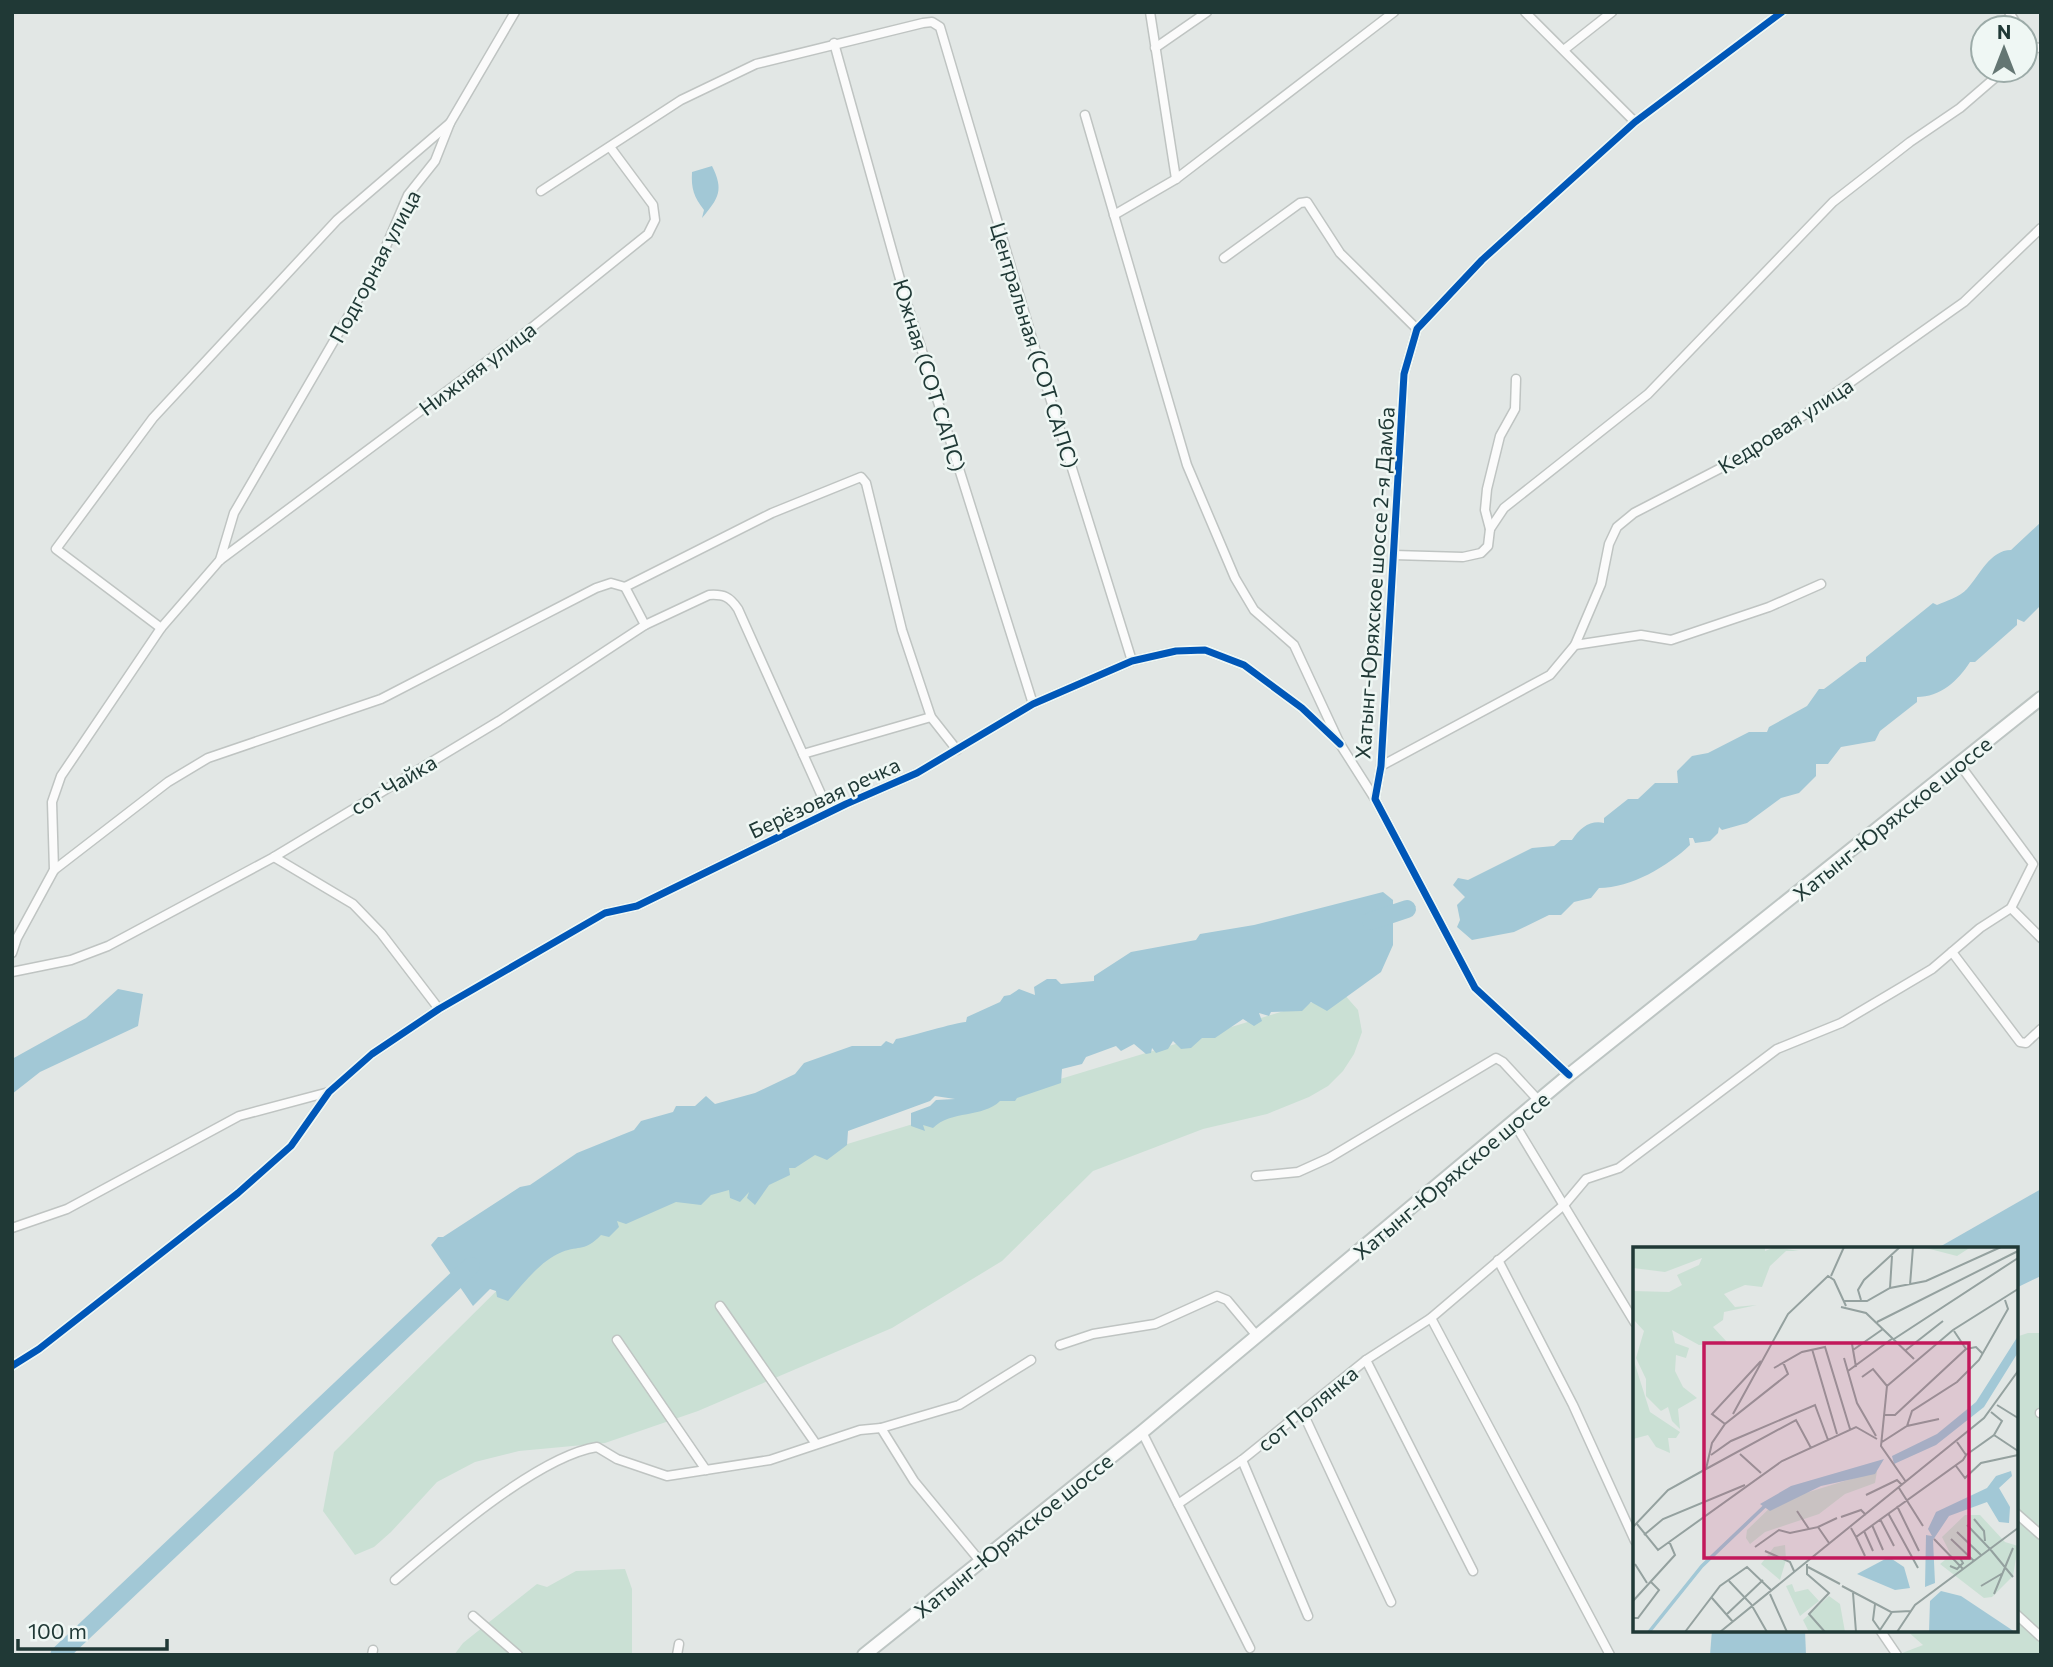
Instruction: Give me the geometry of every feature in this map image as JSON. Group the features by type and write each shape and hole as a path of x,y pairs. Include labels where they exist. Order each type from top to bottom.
{"main road":[{"name":"Хатынг-Юряхское шоссе","path":"864,1655 1142,1432 1569,1075 2041,698"}],"street":[{"name":"Подгорная улица","path":"220,560 234,513 378,265 408,195 435,161 450,123 515,12"},
{"path":"1150,12 1176,179"},
{"path":"1155,48 1207,12"},
{"path":"1114,215 1176,179 1394,12"},
{"path":"1525,12 1565,49 1635,122"},
{"path":"1565,49 1612,12"},
{"name":"Хатынг-Юряхское шоссе 2-я Дамба","path":"1375,799 1381,766 1404,374 1417,329 1482,260 1635,122 1782,12"},
{"name":"Центральная (СОТ САПС)","path":"834,43 923,23 932,22 940,27 1042,372 1132,662"},
{"path":"541,191 681,100 756,64 834,43"},
{"name":"Южная (СОТ САПС)","path":"834,43 905,297 1033,704"},
{"path":"1490,529 1504,508 1518,495 1648,394 1833,202 1910,142 1960,108 1988,84"},
{"path":"1085,115 1187,464 1235,578 1254,610 1282,632 1298,652 1340,744 1375,799 1475,988 1569,1075"},
{"path":"161,628 56,549 153,418 337,220 450,123"},
{"name":"Нижняя улица","path":"220,560 525,333 648,234 654,220 653,205 610,147"},
{"path":"1224,258 1300,203 1307,202 1340,253 1417,329"},
{"name":"Кедровая улица","path":"1381,766 1550,675 1576,645 1601,584 1609,544 1617,527 1634,513 1748,453 1837,392 1964,302 2041,228"},
{"path":"1394,555 1472,556 1488,546 1490,529 1485,510 1487,489 1500,436 1515,409 1516,379"},
{"path":"12,953 54,870 169,782 208,758 381,699 596,588 611,583 625,587 772,513 861,477 866,483 902,630 930,717 957,750"},
{"path":"54,870 52,802 61,776 161,628 220,560"},
{"path":"1576,645 1641,635 1671,640 1769,607 1821,584"},
{"path":"625,587 645,625"},
{"name":"сот Чайка","path":"12,972 71,960 108,946 274,857 499,721 645,625 709,594 721,594 730,598 738,609 803,754"},
{"name":"Берёзовая речка","path":"329,1092 372,1054 439,1009 605,913 637,906 829,812 916,773 1033,704 1132,662 1175,651 1205,650 1244,665 1302,708 1340,744"},
{"path":"829,812 803,754 930,717"},
{"path":"1960,765 2037,864 2011,908 2041,938"},
{"path":"274,857 353,904 381,933 439,1009"},
{"name":"сот Полянка","path":"1178,1504 1242,1460 1366,1360 1431,1318 1565,1204 1586,1179 1619,1168 1777,1049 1842,1023 1908,984 2011,908"},
{"path":"1952,952 2020,1042 2026,1043 2041,1029"},
{"path":"1256,1176 1298,1172 1329,1158 1496,1058 1503,1062 1539,1101"},
{"path":"12,1228 67,1209 239,1116 329,1092"},
{"path":"12,1366 39,1349 238,1194 291,1146 329,1092"},
{"path":"1514,1123 1633,1320"},
{"path":"1498,1260 1573,1405 1633,1537"},
{"path":"1060,1345 1093,1335 1155,1324 1217,1296 1227,1300 1257,1336"},
{"path":"720,1306 816,1444"},
{"path":"1431,1318 1610,1655"},
{"path":"617,1340 706,1470"},
{"path":"395,1580 460,1525 523,1482 581,1449 597,1447 617,1459 667,1476 770,1460 860,1430 881,1428 959,1405 1031,1360"},
{"path":"1366,1360 1473,1571"},
{"path":"1303,1413 1391,1602"},
{"path":"881,1428 914,1481 980,1561"},
{"path":"1142,1432 1250,1648"},
{"path":"1242,1460 1308,1616"},
{"path":"2018,1515 2041,1535"},
{"path":"473,1616 518,1655"},
{"path":"2018,1616 2041,1637"},
{"path":"1881,1632 1896,1655"},
{"path":"677,1655 679,1644"}],"green space":[{"path":"1343,993 1358,1010 1362,1032 1354,1054 1343,1071 1328,1086 1267,1114 1203,1129 1093,1171 1002,1261 892,1328 698,1411 605,1443 519,1451 475,1462 437,1482 391,1532 374,1547 355,1555 323,1511 334,1452 555,1233"},
{"path":"2041,1333 2041,1655 1897,1655 1923,1645 1908,1632 2018,1632 2018,1336"},
{"path":"625,1569 632,1589 632,1655 454,1655 463,1643 537,1584 547,1587 576,1571"}],"water":[{"path":"712,166 718,181 718,194 702,218 704,210 694,193 692,172"},
{"path":"2041,522 2041,605 2024,622 2017,619 2017,625 1975,662 1970,662 1948,687 1917,697 1917,702 1880,731 1875,741 1841,747 1828,764 1816,764 1816,776 1799,793 1781,798 1747,823 1722,830 1719,827 1718,833 1710,841 1695,843 1693,838 1689,838 1690,845 1660,868 1624,884 1599,888 1591,898 1574,902 1561,915 1549,915 1514,932 1472,940 1457,927 1460,920 1457,905 1465,897 1453,885 1458,878 1468,880 1532,848 1554,846 1561,840 1572,840 1586,826 1604,823 1604,818 1628,799 1638,799 1655,783 1678,783 1677,771 1692,756 1708,753 1749,732 1767,732 1769,727 1807,706 1819,689 1824,689 1860,662 1866,662 1866,657 1933,603 1937,605 1964,592 1991,559 2011,550"},
{"path":"1383,892 1393,900 1393,945 1381,972 1327,1011 1311,1002 1302,1011 1271,1012 1269,1016 1259,1013 1262,1021 1254,1026 1243,1019 1215,1038 1202,1038 1191,1048 1181,1049 1173,1041 1168,1049 1156,1053 1152,1048 1151,1053 1146,1054 1134,1044 1121,1051 1116,1046 1086,1057 1082,1064 1062,1069 1061,1083 1015,1101 1000,1101 985,1110 940,1122 933,1128 923,1125 925,1131 911,1126 911,1113 930,1106 936,1100 955,1099 935,1096 930,1101 848,1131 847,1145 827,1160 815,1155 795,1168 789,1168 790,1175 769,1185 755,1205 747,1198 749,1192 740,1202 730,1198 729,1190 711,1195 701,1205 676,1202 626,1224 617,1221 619,1227 609,1237 601,1235 586,1246 562,1252 547,1261 508,1301 497,1297 496,1291 490,1289 473,1306 431,1245 438,1237 443,1237 520,1187 530,1185 577,1153 634,1130 641,1121 673,1112 676,1106 695,1106 706,1096 715,1104 755,1093 795,1074 804,1063 852,1046 881,1046 886,1041 893,1044 896,1039 966,1022 967,1017 1000,1002 1004,996 1019,989 1035,995 1034,987 1047,979 1056,979 1061,984 1094,981 1094,976 1131,952 1196,940 1200,934 1254,925"},
{"path":"118,989 143,994 138,1026 40,1072 12,1094 12,1059 86,1018"},
{"path":"2041,1189 2041,1276 2018,1287 2018,1247 1940,1247"},
{"path":"1712,1632 1805,1632 1806,1655 1710,1655"}],"waterway":[{"path":"1371,921 1407,909"},
{"path":"59,1655 471,1266"}],"cycle path":[{"path":"1569,1075 1475,988 1375,799 1381,766 1404,374 1417,329 1482,260 1635,122 1782,12"},
{"path":"12,1366 39,1349 238,1193 291,1146 329,1092 372,1054 439,1009 605,913 637,906 846,804 917,773 1033,704 1132,661 1176,651 1205,650 1244,665 1302,708 1340,744"}]}
